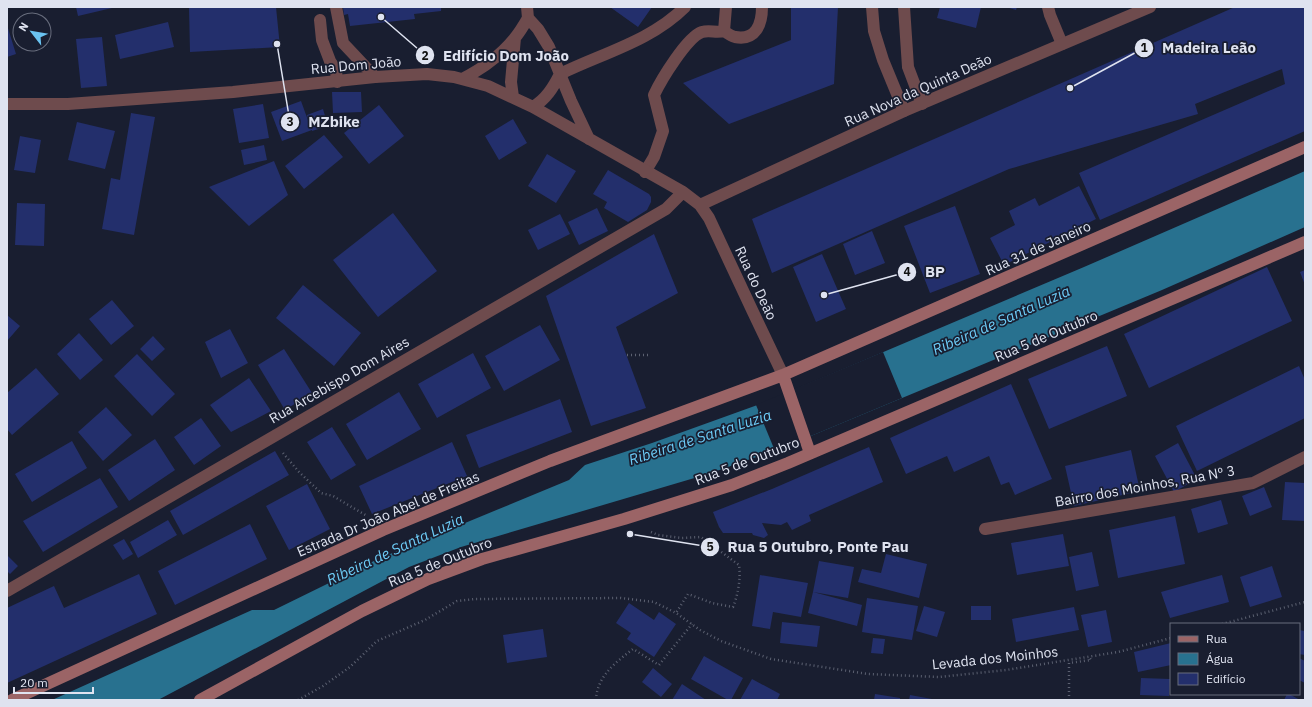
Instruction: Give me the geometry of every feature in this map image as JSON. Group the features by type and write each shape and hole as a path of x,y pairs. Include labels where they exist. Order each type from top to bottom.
{"main road":[{"name":"Rua 31 de Janeiro","path":"784,375 1305,147"},
{"name":"Rua 5 de Outubro","path":"200,700 362,611 428,579 482,558 624,519 732,485 1305,242"},
{"path":"784,375 810,453"},
{"name":"Estrada Dr João Abel de Freitas","path":"12,700 384,530 550,461 784,375"}],"street":[{"path":"336,7 343,43 375,77"},
{"path":"533,107 544,99 553,88 560,74 648,35 671,20 685,7"},
{"path":"724,31 726,7"},
{"path":"645,172 654,158 663,131 654,95 664,76 679,54 701,32 724,31 734,37 748,37 758,29 762,16 762,7"},
{"path":"872,7 874,31 883,60 904,111"},
{"path":"904,7 908,67 922,104"},
{"path":"1048,7 1062,44"},
{"name":"Rua Nova da Quinta Deão","path":"700,205 904,111 1150,7"},
{"path":"527,12 549,47 571,101 589,139"},
{"path":"462,79 486,65 502,53 515,38 527,12"},
{"path":"320,20 322,40 330,61 336,70 337,82"},
{"path":"513,97 511,82 515,38"},
{"name":"Rua Dom João","path":"7,104 68,104 233,92 375,77 427,74 462,79 488,86 533,107 645,172 683,192 700,205"},
{"name":"Rua Arcebispo Dom Aires","path":"7,591 666,209 683,192"},
{"name":"Rua do Deão","path":"700,205 709,218 784,375"},
{"name":"Bairro dos Moinhos, Rua Nº 3","path":"985,529 1253,483 1305,457"}],"path":[{"path":"627,355 648,356"},
{"path":"280,449 299,472 321,493 333,496 372,519"},
{"path":"651,532 658,535 682,538 701,537 739,565 740,570 736,599 733,607 712,603 688,594 676,613"},
{"name":"Levada dos Moinhos","path":"298,700 323,686 350,667 377,641 425,620 457,601 476,599 621,598 654,602 676,613 700,630 721,642 771,659 868,674 939,677 1006,670 1118,652 1170,638"},
{"path":"1226,623 1305,602"},
{"path":"596,700 601,681 613,664 633,649 659,665 692,624"},
{"path":"1069,700 1069,663 1091,660 1089,657"}],"water":[{"name":"Ribeira de Santa Luzia","path":"1305,171 1305,227 1162,290 782,448 708,474 461,547 409,567 158,700 52,700 252,610 274,610 378,559 569,480 585,465 652,443 763,403 1084,267"}],"pier":[{"path":"883,352 902,398 775,451 756,405"}],"building":[{"path":"76,7 112,7 112,8 78,16"},
{"path":"189,7 276,7 280,47 190,52"},
{"path":"343,7 441,7 441,11 414,14 415,19 350,26 348,14 344,15"},
{"path":"610,7 652,7 638,27"},
{"path":"791,7 838,7 834,84 729,124 683,83 791,40"},
{"path":"940,7 981,7 976,28 937,18"},
{"path":"1006,7 1017,7 1016,10"},
{"path":"1235,7 1305,7 1305,131 1100,220 1079,173 1285,84 1282,69 1195,104 1198,114 1009,169 772,273 752,219"},
{"path":"168,22 174,47 120,59 115,35"},
{"path":"7,25 12,41 12,52 15,52 16,54 7,57"},
{"path":"102,37 107,86 81,88 76,39"},
{"path":"332,92 361,92 362,112 333,113"},
{"path":"301,101 309,123 307,115 323,109 328,126 282,141 271,112"},
{"path":"263,104 269,138 239,143 233,109"},
{"path":"379,105 404,136 369,164 344,133"},
{"path":"131,113 155,117 134,235 102,229 111,178 120,180"},
{"path":"513,119 527,143 499,160 485,136"},
{"path":"77,122 115,131 105,169 68,160"},
{"path":"324,135 343,157 304,189 285,166"},
{"path":"20,136 41,140 35,173 14,170"},
{"path":"264,145 267,160 244,165 241,150"},
{"path":"547,154 576,171 556,203 528,186"},
{"path":"274,161 288,195 249,226 209,187"},
{"path":"608,170 649,194 651,197 651,202 647,210 628,222 604,208 607,202 593,194"},
{"path":"1079,186 1096,219 1004,265 990,238 1015,225 1009,211 1035,198 1039,206"},
{"path":"17,203 45,204 44,246 15,245"},
{"path":"955,206 980,274 930,293 904,226"},
{"path":"597,208 608,231 579,245 568,222"},
{"path":"393,213 437,271 378,317 333,260"},
{"path":"560,214 570,234 538,250 528,230"},
{"path":"872,231 885,263 855,275 843,244"},
{"path":"654,234 678,293 616,327 646,408 591,426 546,296"},
{"path":"822,254 846,309 816,322 793,267"},
{"path":"1267,267 1292,321 1149,388 1124,334"},
{"path":"1305,270 1305,285 1300,272"},
{"path":"303,285 361,333 334,366 276,318"},
{"path":"112,300 134,326 111,345 89,319"},
{"path":"7,315 20,326 7,341"},
{"path":"540,325 560,360 504,391 485,356"},
{"path":"230,329 248,363 221,378 205,342"},
{"path":"79,333 103,360 80,380 57,354"},
{"path":"153,336 165,349 152,361 140,349"},
{"path":"1107,346 1127,396 1049,429 1028,379"},
{"path":"284,349 312,393 285,410 258,365"},
{"path":"473,353 491,388 437,418 418,384"},
{"path":"137,354 175,394 152,416 114,376"},
{"path":"1299,366 1305,380 1305,418 1197,471 1176,426"},
{"path":"36,368 59,394 12,435 7,429 7,393"},
{"path":"249,378 271,411 231,432 210,405"},
{"path":"1011,384 1052,479 1015,495 1009,482 1001,485 989,456 954,472 947,456 906,474 890,438"},
{"path":"399,392 421,429 367,460 346,424"},
{"path":"560,399 572,432 479,468 466,435"},
{"path":"106,407 132,435 103,461 78,432"},
{"path":"201,418 221,446 194,465 174,437"},
{"path":"332,427 356,465 331,480 307,442"},
{"path":"155,439 175,470 129,501 108,470"},
{"path":"72,441 87,468 32,502 15,474"},
{"path":"452,442 467,476 372,514 359,486"},
{"path":"1178,443 1197,479 1174,492 1155,456"},
{"path":"869,447 883,482 809,515 811,521 792,530 787,522 781,525 762,523 768,535 764,538 753,535 752,533 723,533 719,527 713,512 772,489"},
{"path":"1131,450 1140,491 1074,506 1065,466"},
{"path":"275,451 289,475 183,535 170,511"},
{"path":"100,478 118,507 43,552 23,521"},
{"path":"1285,482 1305,483 1305,521 1282,520"},
{"path":"307,484 330,529 289,550 266,506"},
{"path":"1264,487 1272,507 1250,516 1242,496"},
{"path":"1221,500 1228,524 1198,533 1191,509"},
{"path":"1175,516 1185,564 1118,578 1109,530"},
{"path":"168,520 177,535 138,558 130,542"},
{"path":"250,524 267,559 175,605 158,571"},
{"path":"1063,534 1069,566 1017,575 1011,543"},
{"path":"124,539 133,554 123,560 113,545"},
{"path":"1092,552 1099,586 1076,591 1069,557"},
{"path":"886,554 927,564 919,598 858,582 862,569 881,573"},
{"path":"7,555 18,566 10,574 7,571"},
{"path":"819,561 854,567 848,598 813,592"},
{"path":"1272,566 1282,597 1250,607 1240,577"},
{"path":"139,574 157,614 7,683 7,608 54,586 64,608"},
{"path":"760,575 808,583 801,617 773,612 770,629 752,626"},
{"path":"1222,575 1229,602 1170,618 1161,592"},
{"path":"813,592 862,605 857,626 808,613"},
{"path":"867,598 918,606 912,640 862,632"},
{"path":"629,603 654,620 659,612 676,624 654,657 627,639 631,633 616,623"},
{"path":"924,606 945,612 937,637 916,631"},
{"path":"971,606 991,606 991,620 971,620"},
{"path":"1074,607 1079,630 1016,642 1012,619"},
{"path":"1106,610 1112,642 1088,647 1081,615"},
{"path":"782,622 820,626 817,647 780,643"},
{"path":"543,629 547,657 507,663 503,635"},
{"path":"1300,630 1305,631 1305,655 1300,654"},
{"path":"873,638 885,639 883,654 871,653"},
{"path":"1170,643 1170,665 1138,672 1134,652"},
{"path":"704,656 743,678 731,700 728,700 691,679"},
{"path":"1300,658 1305,661 1305,683 1300,680"},
{"path":"653,668 672,684 661,697 642,682"},
{"path":"1141,678 1170,679 1169,696 1140,695"},
{"path":"752,679 780,694 777,700 740,700"},
{"path":"682,684 706,700 672,700"},
{"path":"875,694 900,698 900,700 874,700"},
{"path":"910,695 932,699 932,700 909,700"},
{"path":"1286,695 1291,695 1300,700 1284,700"}],"place":[{"name":"Edifício Dom João","path":"381,17"},
{"name":"MZbike","path":"277,44"},
{"name":"Madeira Leão","path":"1070,88"},
{"name":"BP","path":"824,295"},
{"name":"Rua 5 Outubro, Ponte Pau","path":"630,534"}]}
